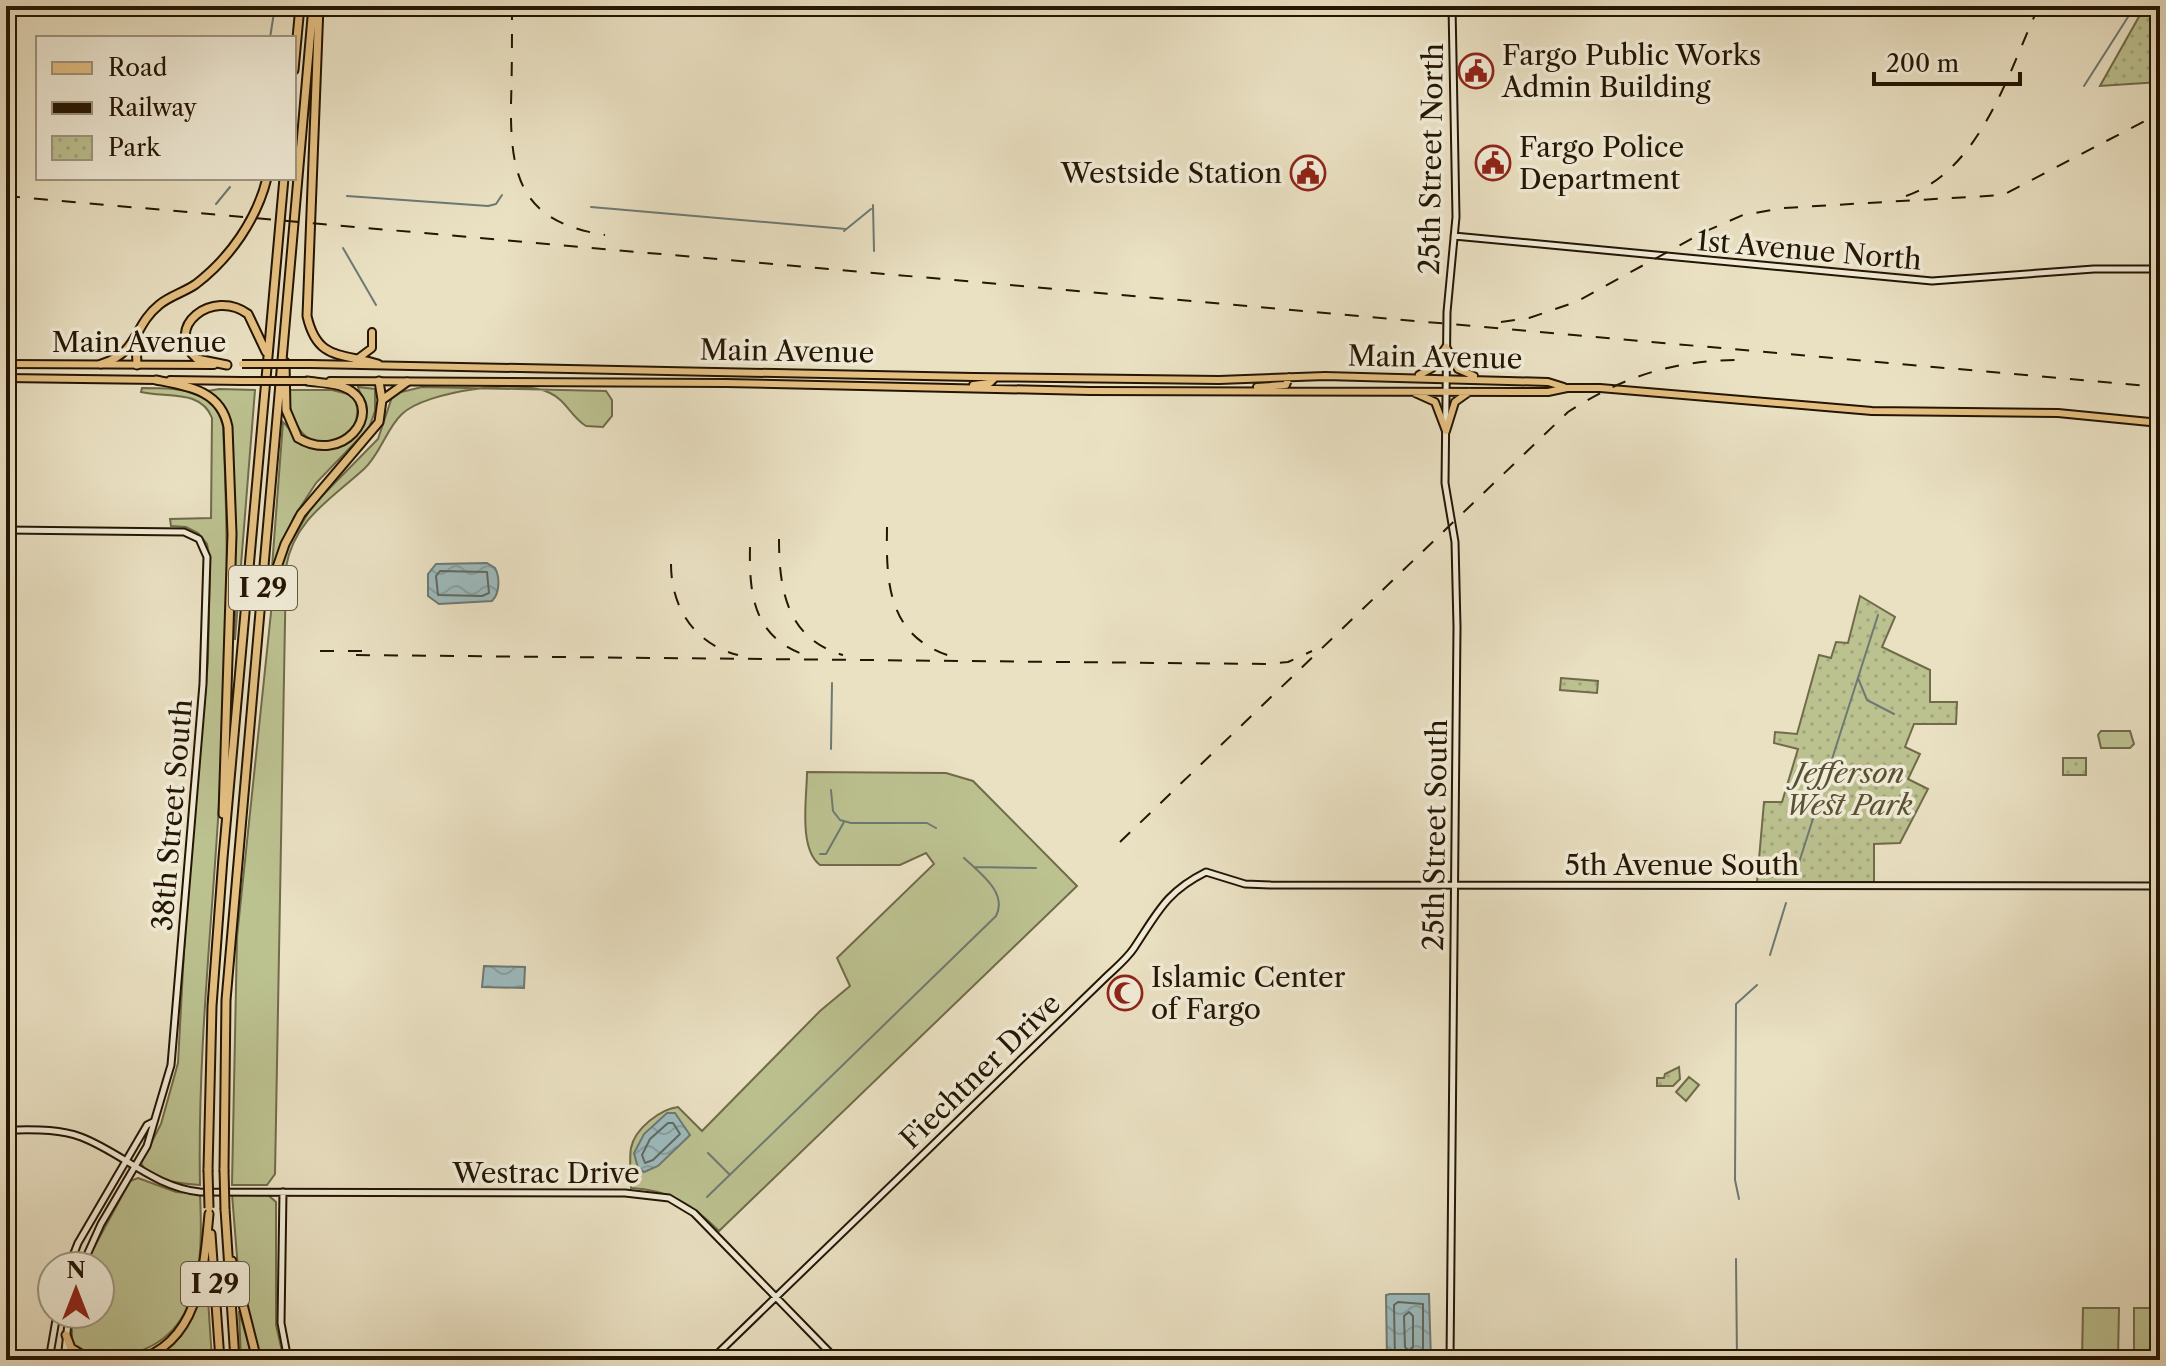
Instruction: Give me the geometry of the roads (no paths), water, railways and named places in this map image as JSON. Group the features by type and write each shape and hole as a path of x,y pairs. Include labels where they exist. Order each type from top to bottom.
{"highway":[{"path":"296,47 300,6"},
{"path":"316,6 307,316 312,336 324,350 378,364"},
{"name":"I 29","path":"235,1360 224,1170 226,1000 284,324 316,6"},
{"path":"137,365 134,346 145,319 160,303 195,285 233,248 246,230 266,180"},
{"name":"I 29","path":"220,1360 208,1170 212,1006 284,180"},
{"path":"227,365 197,359 187,345 186,329 190,321 210,306 226,304 248,314 267,356"},
{"path":"284,324 286,410 293,431 298,438 317,447 343,442 359,424 362,415 359,399 347,388 307,381"},
{"path":"101,364 118,359 138,335"},
{"path":"156,380 203,391 223,410 228,427 232,534 223,859"},
{"path":"261,614 285,544 301,514 324,483 373,433 379,422 382,400 379,381"},
{"path":"382,400 407,382"},
{"path":"136,1360 165,1345 187,1319 204,1272 209,1211"},
{"path":"227,1244 257,1360"},
{"path":"66,1335 71,1348 91,1360"}],"main road":[{"path":"343,364 359,359 372,348 372,332"},
{"path":"1406,377 1428,372 1446,347 1458,369 1481,379"},
{"name":"Main Avenue","path":"6,364 378,364 995,378 1445,378 1548,382 1567,388 1872,411 2058,413 2160,423"},
{"path":"378,364 379,381"},
{"path":"137,365 138,379"},
{"path":"1226,391 1286,385 1289,377"},
{"name":"Main Avenue","path":"6,378 1226,391 1548,392 1567,388"},
{"path":"951,388 990,383 995,378"},
{"path":"1388,390 1432,398 1446,431"},
{"path":"1446,431 1455,402 1461,394 1472,391"}],"street":[{"name":"25th Street North","path":"1447,312 1454,236 1452,6"},
{"name":"1st Avenue North","path":"1454,236 1932,281 2094,269 2160,269"},
{"name":"25th Street South","path":"1447,312 1445,483 1455,542 1457,627 1450,1360"},
{"name":"38th Street South","path":"6,530 174,531 192,533 206,551 206,637 173,1051 147,1146 90,1250"},
{"name":"5th Avenue South","path":"1206,872 1245,884 2160,886"},
{"name":"Fiechtner Drive","path":"711,1360 1132,951 1160,905 1179,886 1206,872"},
{"name":"38th Street South","path":"78,1250 125,1162 147,1125 153,1122"},
{"name":"Westrac Drive","path":"6,1130 69,1133 162,1183 191,1191 652,1194 683,1204 837,1360"},
{"path":"283,1192 281,1323 288,1360"},
{"path":"49,1360 54,1330"},
{"path":"64,1360 67,1330"}],"water":[{"path":"487,563 497,572 498,589 492,601 439,604 428,596 428,574 436,564"},
{"path":"484,966 525,967 524,988 482,987"},
{"path":"667,1113 675,1113 690,1135 658,1166 644,1172 638,1168 634,1153 644,1134"},
{"path":"1429,1294 1431,1360 1387,1360 1386,1295"}],"waterway":[{"path":"270,36 275,6"},
{"path":"870,6 870,14"},
{"path":"2084,86 2135,6"},
{"path":"216,204 230,187"},
{"path":"347,196 488,206 496,204 502,195"},
{"path":"873,205 874,251"},
{"path":"591,207 846,229"},
{"path":"844,231 871,209"},
{"path":"343,248 376,305"},
{"path":"1796,872 1878,615"},
{"path":"1858,678 1867,700 1894,714"},
{"path":"831,749 832,683"},
{"path":"831,790 833,811 840,820 851,823 927,823 936,828"},
{"path":"820,854 826,854 844,822"},
{"path":"707,1197 996,916 999,908 995,891 964,858"},
{"path":"974,867 1036,868"},
{"path":"1770,955 1786,903"},
{"path":"1739,1199 1735,1180 1736,1004 1757,985"},
{"path":"708,1153 730,1175"},
{"path":"1736,1259 1737,1360"}],"railway":[{"path":"512,6 511,131 519,175 527,193 539,208 556,220 577,229 605,235"},
{"path":"1906,196 1932,183 1954,165 1973,142 2003,89 2039,6"},
{"path":"1501,322 1529,318 1576,302 1704,232 1743,215 1784,208 2003,195 2160,113"},
{"path":"6,196 2160,387"},
{"path":"1120,842 1568,412 1608,389 1649,373 1692,363 1739,360"},
{"path":"887,527 890,588 903,622 931,648 953,657"},
{"path":"779,539 784,594 798,625 824,648 843,655"},
{"path":"750,547 751,582 758,613 775,637 805,655"},
{"path":"671,564 675,595 688,622 709,642 738,655"},
{"path":"320,651 367,651"},
{"path":"356,655 1267,664 1288,662 1312,651"}],"place":[{"name":"Fargo Public Works Admin Building","path":"1476,71"},
{"name":"Fargo Police Department","path":"1493,163"},
{"name":"Westside Station","path":"1308,173"},
{"name":"Islamic Center of Fargo","path":"1125,993"}],"park label":[{"name":"Jefferson West Park","path":"1849,789"}]}
